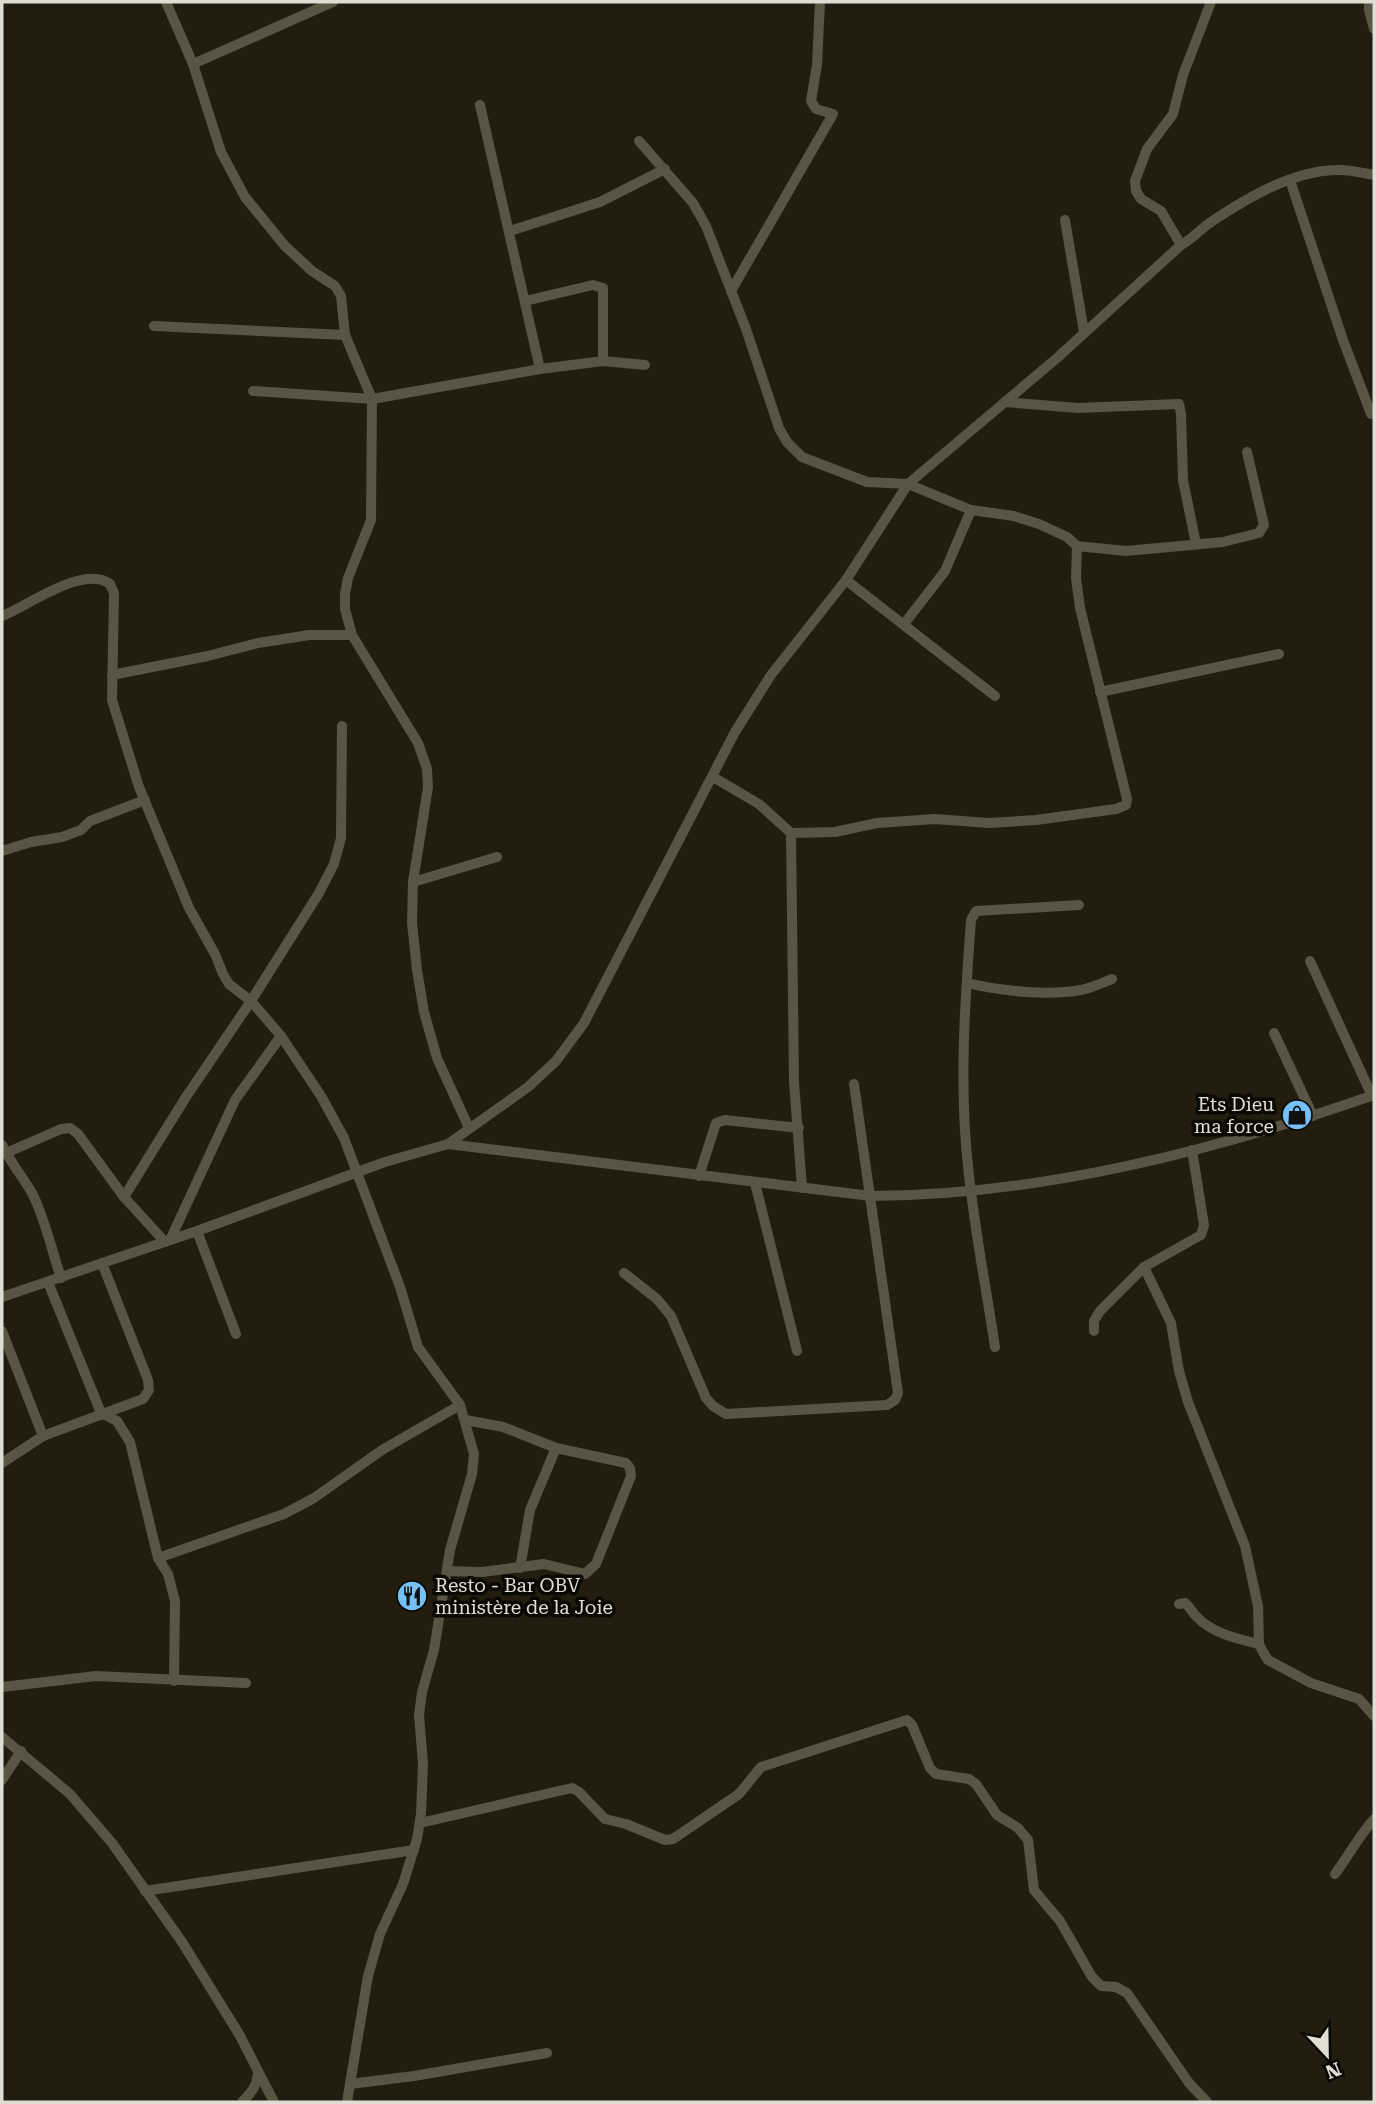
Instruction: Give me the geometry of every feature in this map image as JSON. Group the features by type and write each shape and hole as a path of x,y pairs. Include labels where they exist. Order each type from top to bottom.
{"street":[{"path":"166,2 193,64 221,152 245,197 285,246 312,271 335,286 341,296 345,335 372,399 371,520 348,578 345,594 352,635 418,743 426,769 428,787 413,882 412,923 416,970 437,1058 469,1128"},
{"path":"193,64 333,2"},
{"path":"732,291 833,114 816,110 811,102 817,65 820,2"},
{"path":"1181,245 1161,211 1141,199 1136,191 1135,181 1147,149 1173,114 1183,75 1211,2"},
{"path":"1369,2 1374,29"},
{"path":"480,105 540,369"},
{"path":"639,141 699,212 732,291 779,428 787,442 802,457 867,482 908,484 971,510 1014,516 1040,524 1077,546 1126,551 1223,542 1259,533 1264,525 1247,452"},
{"path":"510,231 600,202 665,169"},
{"path":"2,1297 448,1144 528,1087 556,1061 584,1023 735,732 771,675 846,580 908,484 1005,402 1181,245 1231,209 1290,180 1315,173 1338,170 1374,175"},
{"path":"1290,180 1343,340 1371,414"},
{"path":"1065,220 1084,332"},
{"path":"525,301 593,285 603,288 604,361"},
{"path":"154,326 345,335"},
{"path":"253,391 372,399 540,369 604,361 645,365"},
{"path":"1005,402 1078,408 1179,404 1183,480 1196,544"},
{"path":"904,624 946,571 971,510"},
{"path":"713,777 759,804 791,833 835,832 877,823 935,819 989,823 1036,820 1116,809 1126,805 1127,799 1080,608 1076,578 1077,546"},
{"path":"846,580 995,696"},
{"path":"2,616 73,581 106,581 114,593 113,700 130,761 189,908 229,984 251,1001 281,1036 321,1096 344,1138 400,1287 418,1347 460,1405 474,1454 450,1550 434,1650 422,1692 419,1715 422,1764 419,1823 414,1850 403,1884 380,1934 368,1976 346,2102"},
{"path":"112,676 208,656 258,642 309,635 352,635"},
{"path":"1100,692 1279,654"},
{"path":"124,1197 186,1097 251,1001 319,893 334,864 341,838 342,726"},
{"path":"2,852 31,842 62,837 81,830 90,821 145,800"},
{"path":"791,833 794,1070 802,1188"},
{"path":"413,882 497,857"},
{"path":"995,1347 971,1191 965,1116 971,920 976,911 1079,905"},
{"path":"448,1144 871,1196 921,1196 971,1191 1099,1172 1192,1150 1373,1096 1310,961"},
{"path":"967,983 1045,992 1081,990 1112,979"},
{"path":"1275,1033 1313,1116"},
{"path":"168,1241 235,1100 281,1036"},
{"path":"624,1273 665,1307 706,1398 726,1414 887,1405 895,1400 898,1393 854,1084"},
{"path":"699,1176 716,1123 725,1120 799,1128"},
{"path":"61,1278 34,1198 23,1178 5,1156 61,1129 69,1128 78,1134 124,1197 168,1241"},
{"path":"1094,1331 1094,1321 1100,1311 1144,1268 1201,1235 1204,1226 1192,1150"},
{"path":"755,1183 797,1351"},
{"path":"197,1231 236,1334"},
{"path":"2,1463 43,1436 143,1399 149,1390 148,1380 103,1263"},
{"path":"1144,1268 1171,1323 1179,1371 1188,1402 1245,1546 1258,1606 1259,1644 1268,1660 1311,1683 1359,1699 1374,1716"},
{"path":"48,1282 101,1413 117,1421 130,1443 158,1558 168,1574 175,1601 174,1681"},
{"path":"2,1331 43,1436"},
{"path":"158,1558 285,1514 314,1498 382,1450 460,1405"},
{"path":"447,1571 482,1572 544,1564 585,1574 596,1564 631,1475 626,1463 556,1448 503,1427 466,1420"},
{"path":"520,1568 530,1510 556,1448"},
{"path":"1179,1604 1185,1603 1195,1616 1216,1630 1259,1644"},
{"path":"2,1687 96,1676 246,1683"},
{"path":"419,1823 572,1788 605,1819 626,1824 665,1840 673,1839 739,1794 761,1767 907,1720 912,1725 930,1768 942,1776 969,1779 976,1784 997,1815 1018,1828 1028,1840 1034,1890 1060,1922 1092,1977 1101,1986 1116,1987 1127,1993 1189,2083 1207,2102"},
{"path":"2,1737 86,1810 112,1843 182,1942 239,2034 274,2102"},
{"path":"2,1780 21,1751"},
{"path":"1335,1874 1351,1854 1359,1836 1374,1819"},
{"path":"145,1891 414,1850"},
{"path":"350,2084 547,2053"},
{"path":"243,2102 257,2082 258,2071"}],"place":[{"name":"Ets Dieu ma force","path":"1297,1115"},
{"name":"Resto - Bar OBV ministère de la Joie","path":"412,1596"}]}
